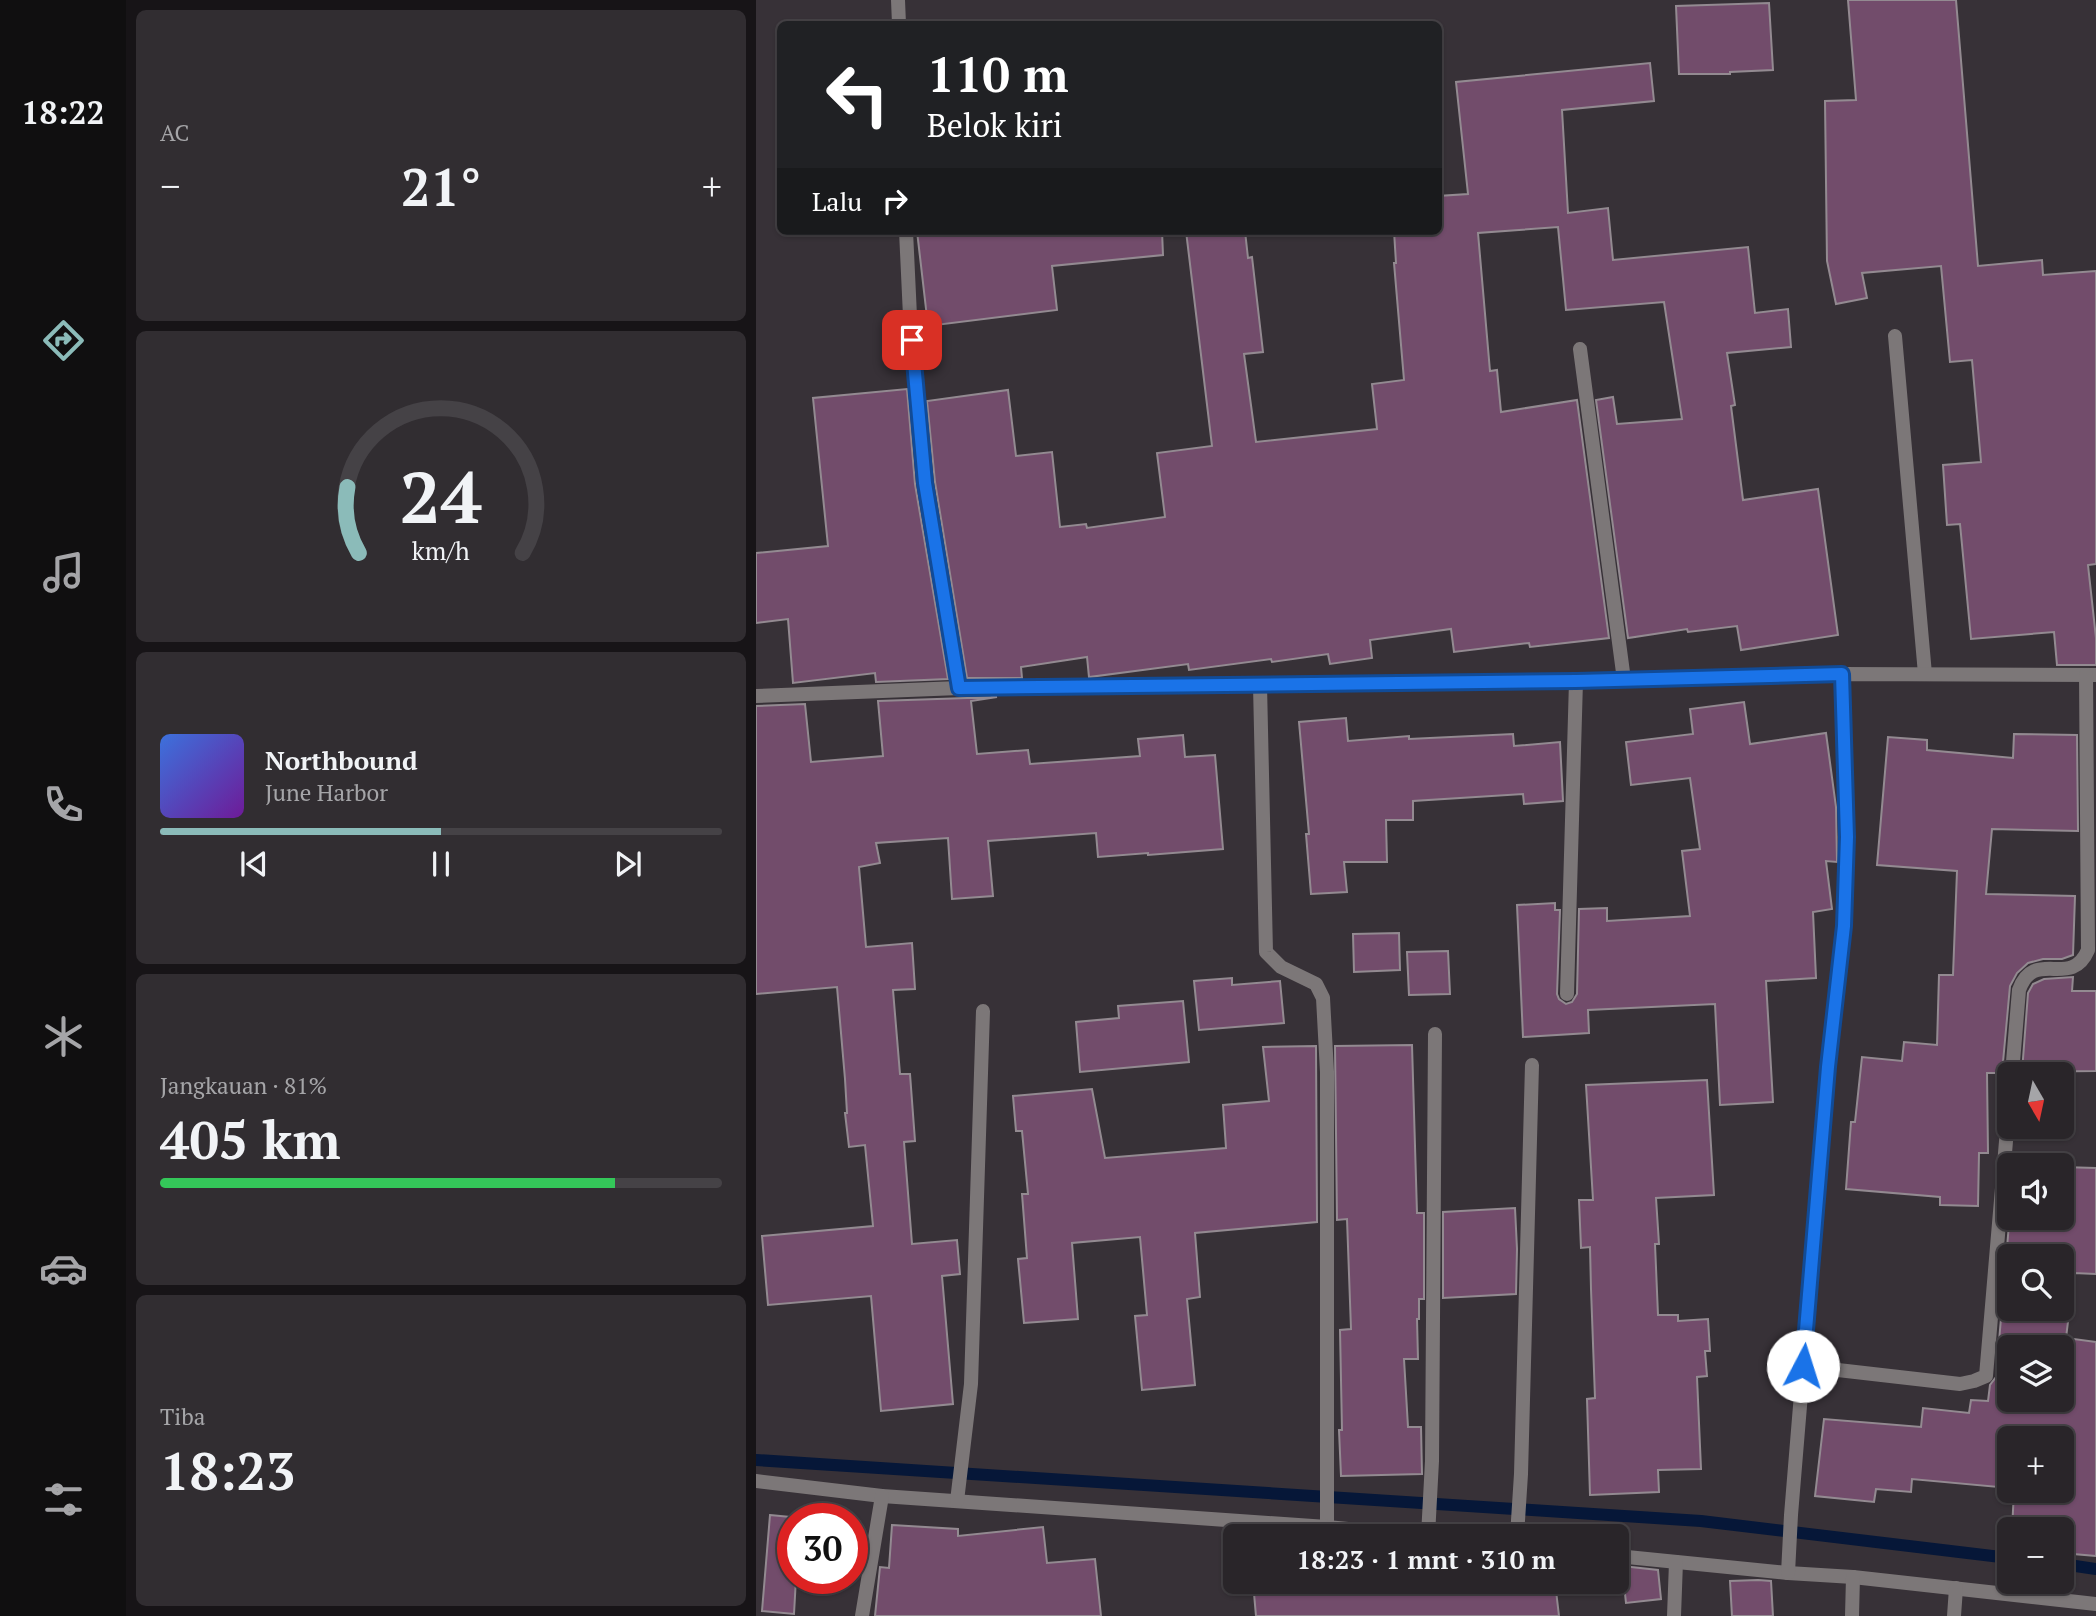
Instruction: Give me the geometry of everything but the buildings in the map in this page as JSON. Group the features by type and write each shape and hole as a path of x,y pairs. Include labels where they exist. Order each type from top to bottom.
{"street":[{"path":"898,0 899,21"},
{"path":"906,235 910,316 925,483 959,688"},
{"path":"1895,336 1925,674"},
{"path":"1580,349 1624,680"},
{"path":"756,696 959,688 1576,681 1842,674 2091,675 2088,950 2077,966 2069,969 2039,969 2029,972 2023,979 2019,990 2013,1062"},
{"path":"1788,1573 1828,1067 1844,926 1847,837 1842,674"},
{"path":"1567,994 1576,681"},
{"path":"1260,685 1266,952 1281,967 1316,984 1323,998 1327,1072 1327,1524"},
{"path":"957,1501 971,1384 983,1011"},
{"path":"1427,1524 1433,1461 1435,1034"},
{"path":"1518,1524 1532,1065"},
{"path":"1803,1366 1960,1384 1986,1376 2006,1139"},
{"path":"756,1481 882,1496 1284,1524"},
{"path":"862,1616 882,1496"},
{"path":"1629,1557 1853,1577 2096,1604"},
{"path":"1674,1616 1676,1562"},
{"path":"1852,1616 1853,1577"},
{"path":"1954,1616 1956,1588"}],"waterway":[{"path":"756,1460 1701,1521 1997,1557"},
{"path":"2074,1566 2096,1569"}],"route":[{"path":"912,340 925,483 959,688 1576,681 1842,674 1847,837 1844,926 1828,1067 1803,1366"}]}
